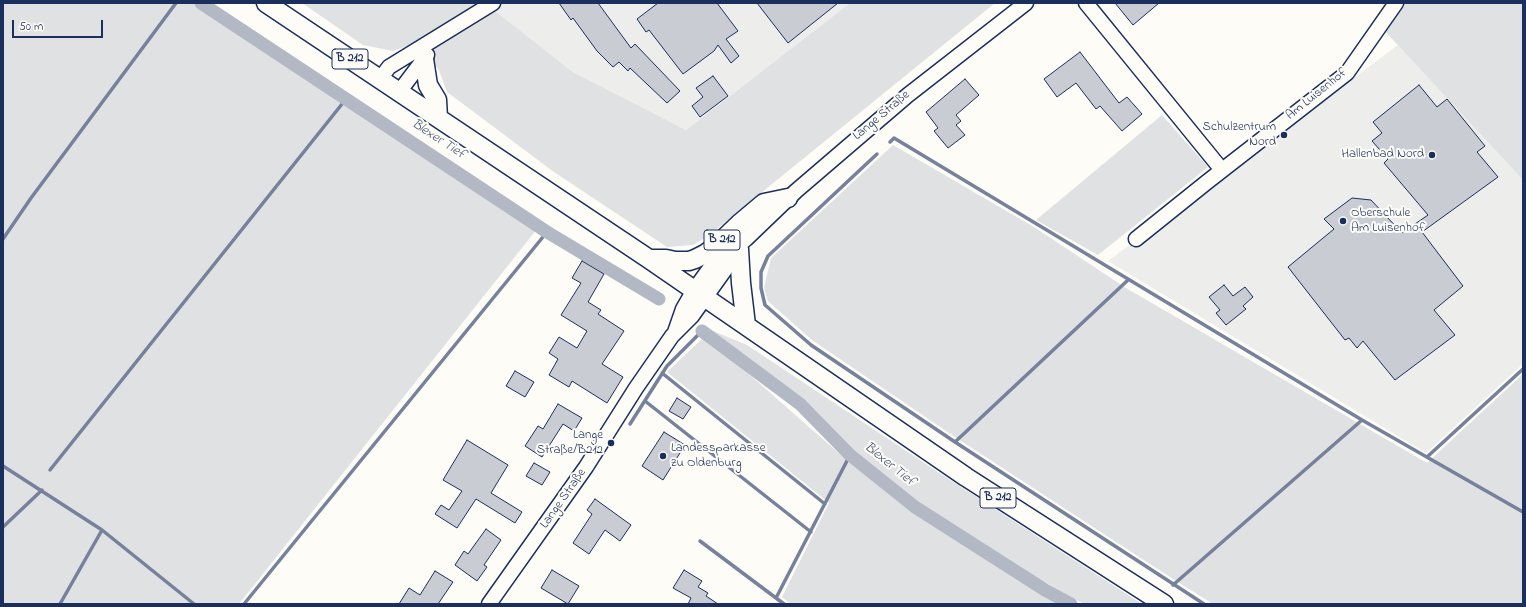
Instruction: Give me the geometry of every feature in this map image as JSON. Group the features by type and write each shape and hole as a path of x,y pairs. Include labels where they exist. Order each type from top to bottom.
{"main road":[{"name":"B 212","path":"266,3 746,325 966,477 1164,604"},
{"path":"424,59 428,85 437,100 438,118"},
{"name":"B 212","path":"648,259 689,261 695,259 716,246 764,203 788,198"},
{"name":"B 212","path":"743,244 741,283 746,325"}],"street":[{"path":"380,79 389,67 493,3"},
{"name":"Lange Straße","path":"490,604 586,467 636,388 675,332 692,316 700,294 743,244 788,198 908,95 1026,3"},
{"path":"1086,3 1222,170"},
{"name":"Am Luisenhof","path":"1136,239 1347,73 1396,3"},
{"path":"399,92 440,36"}],"shaded area":[{"path":"3,3 196,3 537,229 239,604 3,604"},
{"path":"302,3 485,3 573,72 686,130 850,3 995,3 708,236 693,245 667,247 554,172 447,92 439,70 416,43 393,51 363,45"},
{"path":"485,3 850,3 686,130 573,72"},
{"path":"1393,3 1523,3 1523,180 1382,28"},
{"name":"Oberschule Am Luisenhof","path":"1398,45 1523,180 1523,364 1426,453 1108,261"},
{"path":"1162,115 1208,167 1098,255 1036,220"},
{"path":"893,145 1034,227 1126,288 1427,463 1523,374 1523,604 1213,604 955,437 812,340 768,301 764,288 771,258"},
{"path":"706,328 747,345 938,472 1142,604 1084,604 1032,575 921,505 858,456 802,398"},
{"path":"702,339 709,339 851,464 1060,604 791,604 782,597 829,503 667,372"}],"building":[{"path":"559,3 598,3 631,48 635,44 680,91 667,103 630,68 628,71 619,62 613,67 597,51 573,18 571,20"},
{"path":"658,3 717,3 738,31 726,39 739,56 731,63 718,45 714,51 683,74 649,30 646,32 637,19"},
{"path":"757,3 838,3 788,43"},
{"path":"1115,3 1159,3 1133,25"},
{"path":"1080,52 1119,103 1127,97 1142,114 1122,131 1100,106 1096,109 1076,83 1057,97 1044,79"},
{"path":"713,76 728,96 700,117 692,106 703,97 696,88"},
{"path":"965,79 979,95 956,115 961,121 956,125 965,135 948,148 934,131 938,128 926,112"},
{"path":"1419,85 1437,107 1447,99 1485,146 1477,152 1498,177 1422,232 1463,286 1434,310 1455,335 1395,380 1363,341 1357,348 1349,338 1345,340 1288,267 1334,229 1324,219 1352,198 1371,200 1402,233 1428,215 1384,163 1388,159 1372,141 1382,133 1373,122"},
{"path":"582,261 604,274 588,302 601,310 598,314 624,331 602,364 623,377 607,403 572,381 569,387 549,375 558,359 549,353 559,337 577,348 587,331 561,315 581,283 572,278"},
{"path":"1224,285 1233,296 1245,287 1253,297 1243,306 1246,309 1226,325 1216,313 1220,310 1209,297"},
{"path":"515,371 534,382 525,397 506,386"},
{"path":"677,398 691,407 683,419 669,411"},
{"path":"558,404 582,418 574,431 563,424 542,457 525,446 538,426 543,429"},
{"name":"Landessparkasse zu Oldenburg","path":"664,432 685,445 663,480 642,466"},
{"path":"467,440 508,465 491,493 522,512 515,523 476,499 457,528 435,514 441,505 449,510 462,491 443,480"},
{"path":"534,463 550,472 542,485 526,476"},
{"path":"595,499 631,525 620,541 605,530 589,554 573,543 592,514 587,510"},
{"path":"486,529 501,540 484,565 487,567 477,581 455,565 464,551 468,554"},
{"path":"552,570 579,586 568,604 541,588"},
{"path":"684,570 702,581 698,587 708,593 706,596 718,604 688,604 691,598 673,588"},
{"path":"435,571 453,582 438,604 399,604 409,588 420,595"}],"waterway":[{"path":"3,239 31,198 176,3"},
{"name":"Blexer Tief","path":"201,3 547,232 659,299"},
{"path":"50,470 346,99"},
{"path":"890,142 894,138 1362,420 1523,512"},
{"path":"877,154 768,256 761,272 761,288 765,305 811,345 955,442 1204,604"},
{"path":"244,604 547,232"},
{"path":"955,442 1128,280"},
{"path":"630,424 667,366 702,331"},
{"name":"Blexer Tief","path":"702,331 800,404 850,455 915,507 1045,590 1071,604"},
{"path":"1427,457 1523,369"},
{"path":"662,373 825,504"},
{"path":"645,401 811,532"},
{"path":"1173,585 1362,420"},
{"path":"776,598 850,455"},
{"path":"3,466 102,530 194,604"},
{"path":"3,527 42,490"},
{"path":"60,604 102,530"},
{"path":"700,541 784,604"}],"place":[{"name":"Schulzentrum Nord","path":"1284,135"},
{"name":"Hallenbad Nord","path":"1432,155"},
{"name":"Oberschule Am Luisenhof","path":"1343,221"},
{"name":"Lange Straße/B212","path":"611,443"},
{"name":"Landessparkasse zu Oldenburg","path":"663,456"}]}
